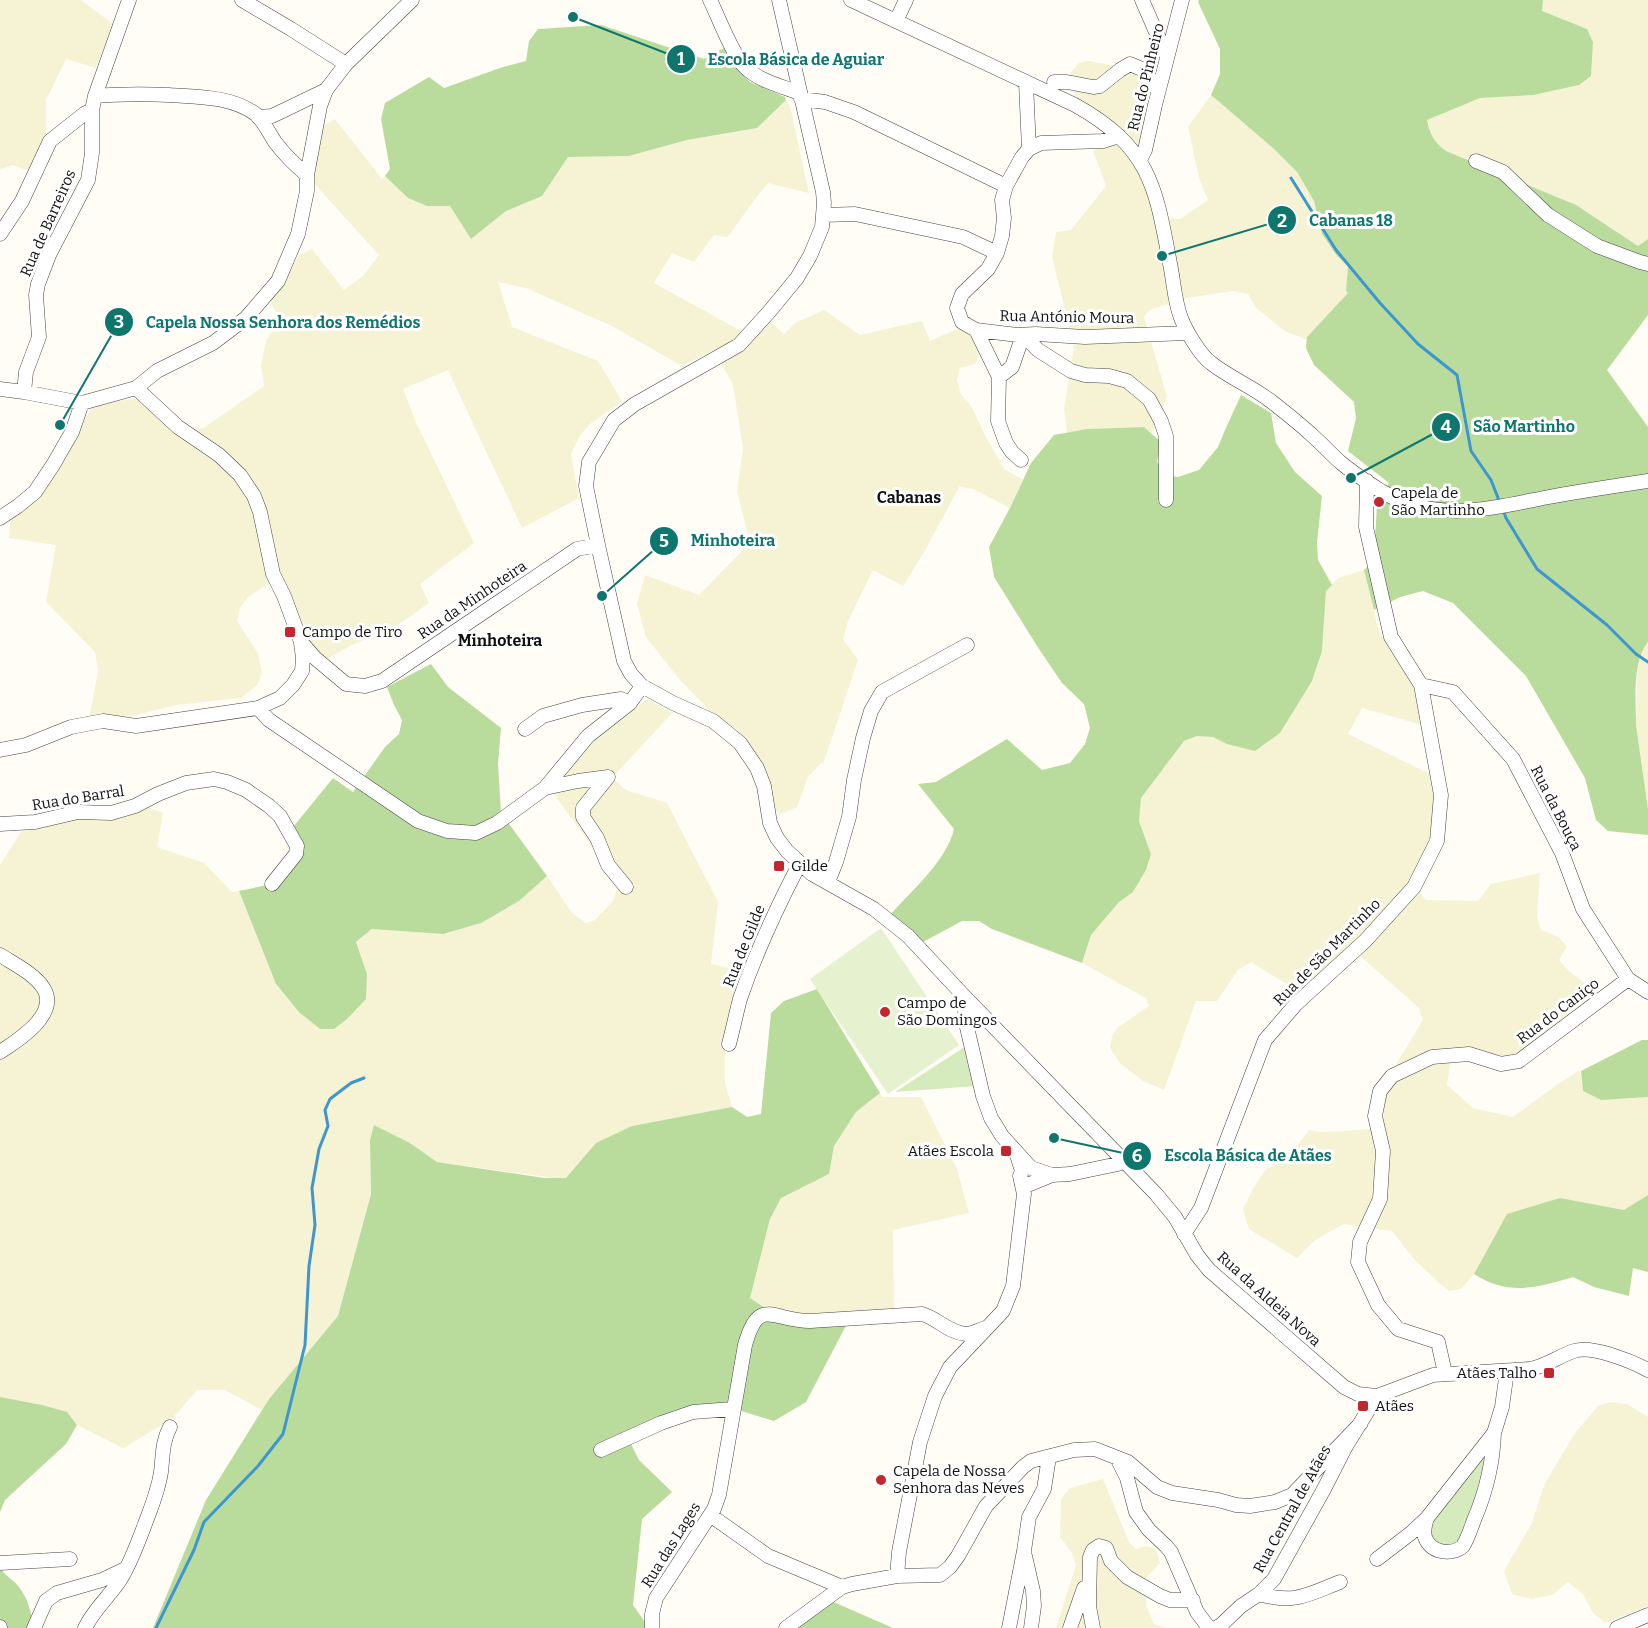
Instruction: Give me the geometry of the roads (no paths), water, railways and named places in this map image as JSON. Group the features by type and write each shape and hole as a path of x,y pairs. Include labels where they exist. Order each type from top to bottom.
{"street":[{"name":"Rua de Barreiros","path":"24,392 26,372 39,337 36,295 38,284 49,255 88,180 92,153 94,103 129,0"},
{"path":"242,0 309,39 346,64"},
{"path":"0,389 82,403 136,388 157,371 213,343 246,318 279,281 298,234 308,191 307,175 320,106 326,90 346,64 412,0"},
{"path":"710,0 743,66 758,77 800,96 854,112 1006,186"},
{"path":"778,0 823,192 822,226 810,256 797,278 739,345 635,404 614,420 589,462 586,486 624,661 631,674 642,686 713,721 740,743 757,768 764,786 770,822 777,838 800,863"},
{"path":"850,0 1088,113 1119,136 1140,160 1154,191 1177,305 1187,333 1209,362 1270,400 1314,436 1341,462 1383,492 1432,510 1472,511 1648,481"},
{"path":"896,21 906,0"},
{"path":"1142,0 1167,57"},
{"name":"Rua do Pinheiro","path":"1140,160 1145,150 1182,0"},
{"path":"1054,82 1100,86 1120,69 1130,64 1144,70 1158,91"},
{"path":"1026,83 1029,149"},
{"path":"258,117 272,116 326,90"},
{"path":"0,234 22,201 50,141 94,103 129,93 203,97 226,101 245,108 258,117 276,143 307,175"},
{"path":"1021,460 1006,443 998,421 999,377 976,330 962,322 957,308 962,294 988,269 998,253 1004,218 1002,200 1006,186 1029,149 1041,143 1103,141 1119,136"},
{"path":"1476,161 1503,172 1548,215 1597,246 1648,264"},
{"path":"824,215 855,214 963,237 998,253"},
{"name":"Rua António Moura","path":"976,330 1023,335 1085,337 1187,333"},
{"path":"999,377 1012,367 1023,335 1038,350 1071,371 1127,381 1149,399 1166,436 1166,500"},
{"name":"Rua da Minhoteira","path":"136,388 178,428 219,455 240,475 254,496 260,512 273,574 301,642 315,658 346,684 365,686 382,681 577,549 598,545"},
{"path":"0,518 35,492 72,432 82,403"},
{"name":"Rua de São Martinho","path":"1184,1234 1201,1208 1264,1040 1296,1004 1365,941 1414,887 1437,841 1441,795 1421,685 1391,638 1366,527 1367,481"},
{"path":"0,750 26,745 71,727 103,721 136,726 258,708 280,698 293,685 302,671 301,642"},
{"path":"828,882 849,817 863,738 871,711 882,692 967,645"},
{"name":"Rua da Bouça","path":"1421,685 1453,692 1513,759 1562,853 1583,909 1628,979"},
{"path":"258,708 269,720 418,821 447,831 476,834 497,823 545,788 588,736 630,703 642,686"},
{"path":"525,729 543,716 582,705 621,699 630,703"},
{"path":"545,788 608,777 583,808 583,817 597,838 608,865 626,887"},
{"name":"Rua do Barral","path":"0,824 35,822 78,812 111,813 135,806 186,783 214,779 246,790 280,816 289,830 297,846 296,854 272,884"},
{"name":"Rua da Aldeia Nova","path":"800,863 812,874 874,909 908,936 1168,1208 1209,1270 1344,1387 1358,1394 1377,1395"},
{"name":"Rua de Gilde","path":"729,1044 740,1000 753,965 774,912 800,863"},
{"path":"0,955 37,981 47,998 46,1009 41,1018 31,1029 0,1052"},
{"path":"1628,979 1648,992"},
{"name":"Rua do Caniço","path":"1445,1373 1438,1342 1398,1329 1378,1305 1358,1262 1360,1242 1380,1199 1383,1151 1375,1116 1380,1091 1392,1076 1432,1057 1469,1054 1501,1064 1519,1061 1628,979"},
{"path":"897,1576 899,1552 925,1424 947,1371 1003,1311 1013,1286 1028,1179 1016,1152 1002,1136 991,1118 983,1096 966,1023 964,996"},
{"path":"1028,1179 1110,1166 1118,1164 1123,1159"},
{"name":"Rua das Lages","path":"652,1628 652,1614 656,1598 717,1502 748,1333 753,1323 762,1315 810,1321 922,1314 931,1316 953,1331 968,1334 985,1328"},
{"path":"786,1628 842,1587 897,1576 940,1575 958,1556 986,1506 1031,1461 1074,1450 1095,1449 1128,1462 1162,1490 1236,1505 1258,1506 1293,1495 1361,1423 1377,1395 1433,1375 1536,1368 1573,1351 1587,1349 1610,1355 1648,1370"},
{"path":"1427,1518 1424,1535 1432,1547 1445,1552 1458,1550 1463,1546 1486,1485 1507,1371"},
{"path":"601,1450 661,1423 693,1412 733,1409"},
{"name":"Rua Central de Atães","path":"1216,1628 1274,1579 1346,1446 1361,1423"},
{"path":"85,1628 91,1616 120,1580 149,1514 161,1473 161,1455 165,1437 171,1427"},
{"path":"1377,1559 1427,1518 1494,1433"},
{"path":"1009,1628 1029,1517 1044,1489 1049,1457"},
{"path":"1118,1458 1127,1478 1136,1512 1149,1530 1171,1552 1197,1612 1209,1628"},
{"path":"710,1515 768,1556 842,1587"},
{"path":"1093,1628 1089,1606 1091,1553 1096,1547 1106,1548 1111,1561 1127,1577 1160,1596 1176,1601 1193,1600"},
{"path":"1024,1551 1034,1591 1031,1628"},
{"path":"0,1563 70,1559"},
{"path":"34,1628 46,1601 57,1593 102,1580 125,1569"},
{"path":"1070,1628 1091,1569"},
{"path":"1259,1594 1293,1599 1340,1582"},
{"path":"1622,1627 1648,1615"}],"waterway":[{"path":"1291,178 1336,250 1380,303 1418,344 1457,375 1471,451 1491,480 1500,503"},
{"path":"1503,509 1506,518 1537,569 1607,625 1636,654 1648,662"},
{"path":"156,1628 194,1550 204,1522 258,1466 283,1434 305,1345 309,1266 315,1225 312,1188 319,1149 328,1126 325,1110 330,1099 351,1083 364,1078"}],"place":[{"name":"Escola Básica de Aguiar","path":"573,17"},
{"name":"Cabanas 18","path":"1162,256"},
{"name":"Capela Nossa Senhora dos Remédios","path":"60,425"},
{"name":"São Martinho","path":"1351,478"},
{"name":"Capela de São Martinho","path":"1379,502"},
{"name":"Minhoteira","path":"602,596"},
{"name":"Campo de Tiro","path":"290,632"},
{"name":"Gilde","path":"779,866"},
{"name":"Campo de São Domingos","path":"885,1012"},
{"name":"Escola Básica de Atães","path":"1054,1138"},
{"name":"Atães Escola","path":"1006,1151"},
{"name":"Atães Talho","path":"1549,1373"},
{"name":"Atães","path":"1363,1406"},
{"name":"Capela de Nossa Senhora das Neves","path":"881,1480"}],"district":[{"name":"Cabanas","path":"909,497"},
{"name":"Minhoteira","path":"500,640"}]}
